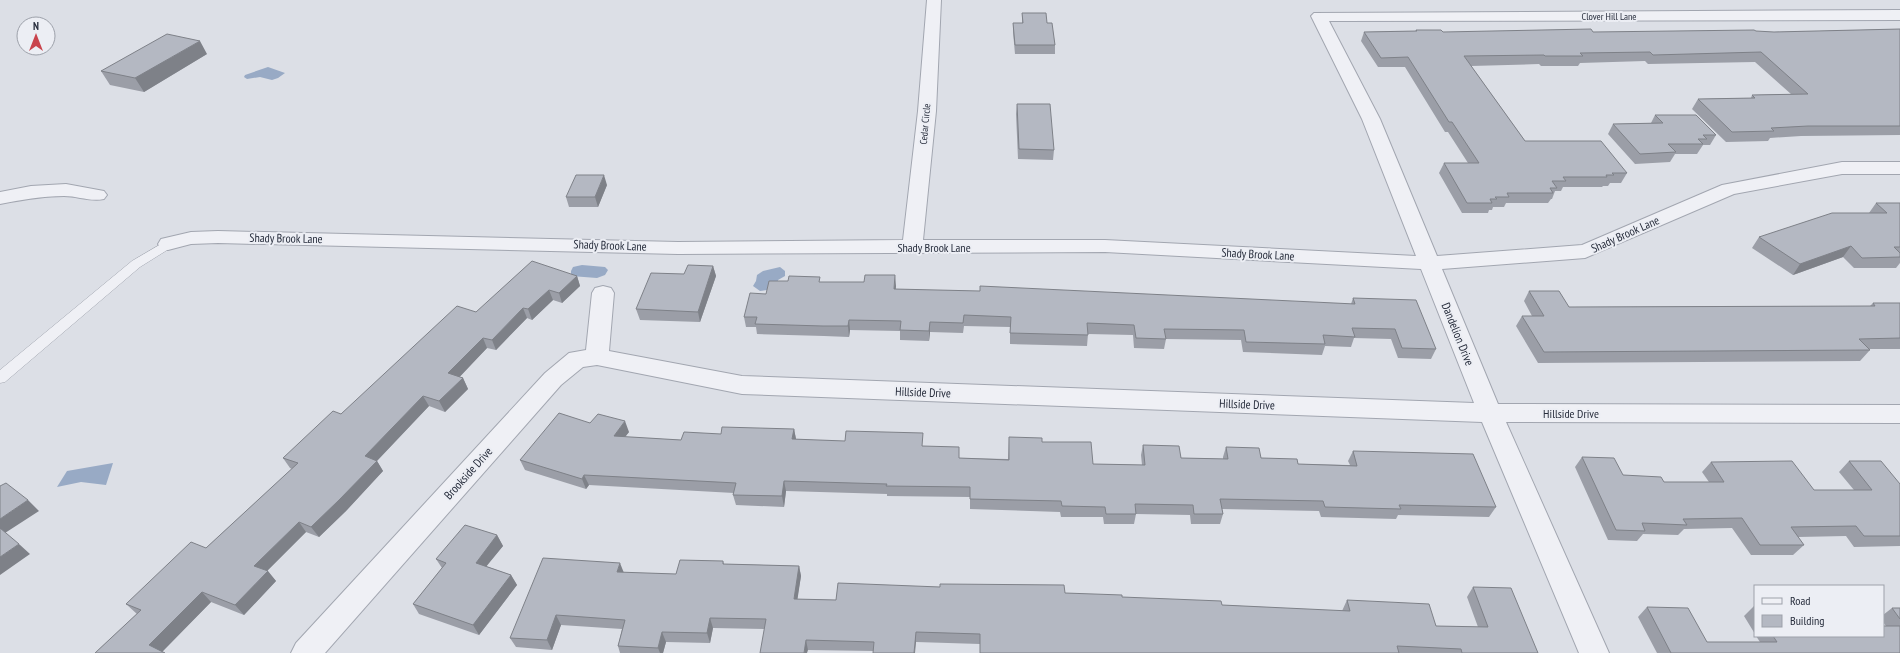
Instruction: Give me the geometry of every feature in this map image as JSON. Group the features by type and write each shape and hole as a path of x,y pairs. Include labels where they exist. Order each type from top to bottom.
{"street":[{"name":"Cedar Circle","path":"912,248 926,111 934,0"},
{"name":"Clover Hill Lane","path":"1319,16 1900,15"},
{"name":"Dandelion Drive","path":"1319,16 1371,118 1490,413 1594,653"},
{"name":"Shady Brook Lane","path":"168,244 191,238 218,237 678,248 1105,246 1429,263 1585,251 1728,189 1842,168 1900,168"},
{"path":"0,198 31,192 66,190 97,195"},
{"path":"597,357 603,293"},
{"name":"Hillside Drive","path":"597,357 742,385 1490,413 1900,414"},
{"name":"Brookside Drive","path":"306,653 553,379 577,359 597,357"}],"lane":[{"name":"Shady Brook Lane","path":"0,378 136,264 168,244"}],"water":[{"path":"268,67 285,73 272,80 260,77 247,79 244,77 245,75"},
{"path":"582,265 605,267 608,270 605,275 597,278 571,276 573,267"},
{"path":"780,267 785,271 785,276 778,280 778,285 773,289 760,291 753,286 757,275 763,271"},
{"path":"113,463 106,485 81,482 57,487 67,471"}],"building":[{"path":"1022,13 1046,13 1047,23 1052,23 1055,45 1015,45 1013,23 1023,23"},
{"path":"1591,29 1593,32 1754,30 1774,32 1900,29 1900,126 1808,126 1771,128 1774,131 1732,132 1698,99 1755,98 1752,95 1808,94 1761,52 1653,55 1650,52 1580,53 1583,56 1464,56 1525,141 1601,141 1627,173 1612,173 1614,175 1606,175 1607,177 1563,177 1566,181 1552,181 1557,188 1550,188 1553,193 1507,193 1509,197 1495,197 1497,199 1490,199 1492,203 1467,203 1444,163 1479,163 1452,122 1449,122 1408,57 1381,58 1364,32 1417,31 1416,30 1441,30 1443,32"},
{"path":"167,34 200,41 135,78 101,71"},
{"path":"1017,104 1050,104 1054,150 1019,149"},
{"path":"1655,115 1696,115 1716,135 1703,135 1707,139 1698,139 1703,144 1668,144 1676,152 1640,154 1613,124 1663,123"},
{"path":"576,175 604,175 595,197 566,197"},
{"path":"1876,203 1900,203 1900,247 1894,247 1900,253 1900,257 1862,258 1851,246 1800,264 1759,237 1832,213 1887,213"},
{"path":"532,261 577,276 559,293 549,290 528,309 523,308 492,340 483,338 448,373 463,378 439,401 423,396 365,456 377,461 339,500 311,527 299,522 254,566 268,571 235,605 202,592 149,645 165,653 95,653 141,610 126,604 191,542 206,548 298,463 283,458 333,411 341,414 457,306 476,312"},
{"path":"688,265 713,266 698,312 636,309 651,273 684,274"},
{"path":"865,275 895,275 894,289 980,291 980,286 1355,304 1353,298 1416,300 1436,349 1402,348 1395,329 1352,328 1355,337 1323,335 1325,344 1246,342 1244,330 1164,329 1166,339 1136,338 1134,325 1087,323 1088,335 1010,333 1011,317 964,315 963,323 930,322 929,331 900,330 901,321 849,320 848,326 823,326 755,324 757,317 744,317 750,293 766,294 769,281 788,281 789,276 820,277 819,282 864,282"},
{"path":"1529,291 1559,291 1569,307 1875,306 1873,303 1900,303 1900,338 1859,339 1870,350 1544,352 1522,316 1544,316"},
{"path":"559,413 590,423 598,414 625,421 614,436 681,440 684,432 721,434 722,427 794,429 792,439 845,441 846,431 923,433 922,446 959,447 959,458 1009,460 1009,437 1042,438 1042,442 1091,442 1093,464 1145,465 1143,445 1179,446 1181,458 1228,459 1226,447 1259,448 1261,458 1297,459 1298,464 1357,466 1353,451 1473,454 1496,507 1399,505 1401,509 1325,507 1323,501 1220,499 1223,514 1194,514 1193,505 1135,504 1136,514 1106,514 1105,507 1062,506 1061,501 970,499 970,487 886,486 887,484 784,481 782,496 733,495 736,483 584,475 582,479 520,460"},
{"path":"1582,457 1614,458 1623,475 1661,477 1664,482 1724,482 1711,462 1792,461 1814,490 1872,490 1849,461 1881,461 1900,484 1900,536 1864,536 1856,526 1791,527 1804,545 1760,545 1742,518 1683,519 1687,525 1642,523 1645,531 1616,530"},
{"path":"6,483 28,500 0,519 0,486"},
{"path":"465,525 497,535 476,563 511,575 473,625 413,604 446,563 436,559"},
{"path":"0,528 19,544 0,557"},
{"path":"543,558 620,563 617,572 676,574 680,560 723,561 723,564 799,566 794,599 836,600 838,583 940,587 940,584 1064,585 1065,593 1221,601 1222,605 1350,611 1347,600 1429,604 1436,626 1488,627 1473,587 1511,588 1538,653 1462,653 1461,649 1397,646 1399,653 980,653 980,634 916,632 914,653 873,653 874,642 806,640 804,653 760,653 766,619 710,618 707,633 662,632 658,648 618,646 625,620 556,615 547,640 510,638"},
{"path":"1647,607 1688,608 1707,642 1777,642 1774,637 1884,637 1884,626 1900,626 1900,653 1671,653"},
{"path":"1892,608 1900,608 1900,619"}]}
